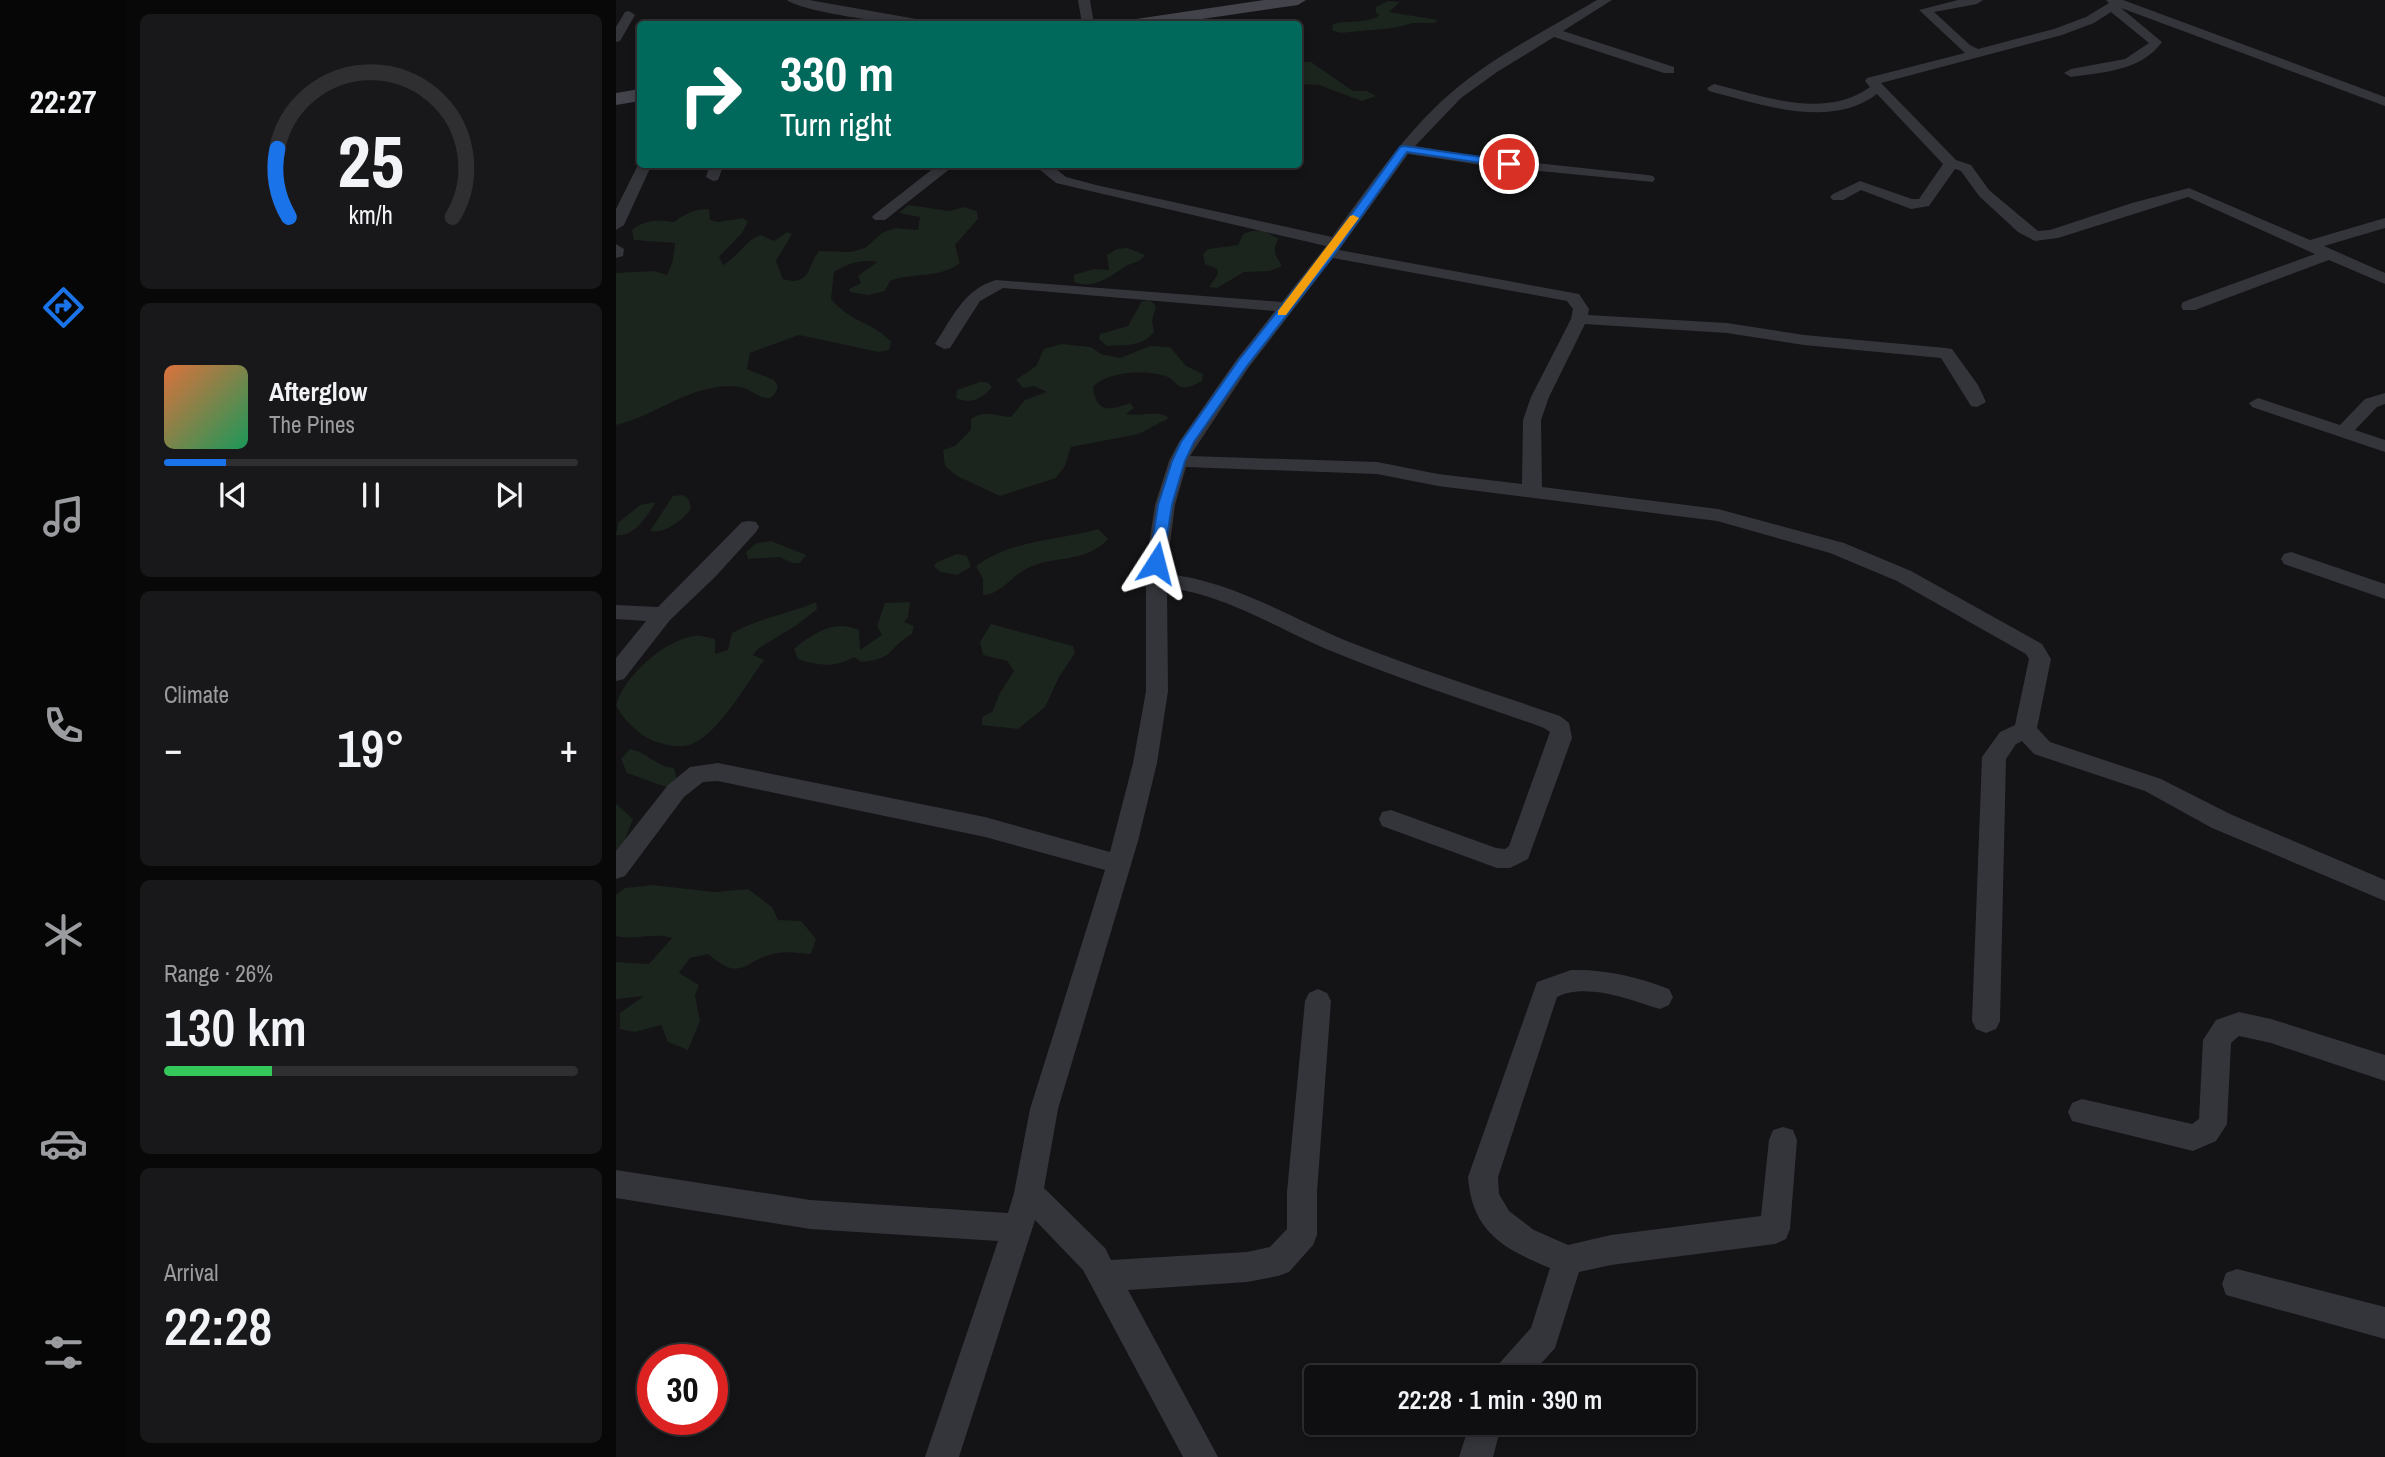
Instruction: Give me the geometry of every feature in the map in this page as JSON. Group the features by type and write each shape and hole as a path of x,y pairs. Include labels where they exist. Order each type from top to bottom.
{"main road":[{"path":"1156,21 1298,0"},
{"path":"616,99 637,96"}],"street":[{"path":"793,0 849,13 902,21"},
{"path":"1084,0 1087,21"},
{"path":"942,1457 1029,1193 1035,1143 1044,1109 1118,864 1145,763 1157,691 1156,563 1165,505 1178,461 1203,419 1404,149 1456,95 1492,69 1606,0"},
{"path":"1976,53 1965,48 1925,10 1977,0"},
{"path":"2112,2 2090,20 2058,32 1872,80 1951,163 1966,168 1984,193 2023,229 2035,236 2052,235 2137,206 2189,192 2385,279"},
{"path":"2071,73 2120,64 2139,56 2156,42 2112,2"},
{"path":"2112,2 2385,102"},
{"path":"616,37 629,15"},
{"path":"1555,33 1669,70"},
{"path":"1714,88 1817,109 1867,97 1878,87"},
{"path":"1404,149 1648,179"},
{"path":"1838,197 1860,185 1910,204 1924,203 1951,163"},
{"path":"616,225 643,168"},
{"path":"880,217 944,168"},
{"path":"1045,168 1061,180 1094,190 1332,248 1573,298 1581,309 1580,319 1540,397 1532,420 1532,491"},
{"path":"2310,245 2385,223"},
{"path":"2189,306 2330,254"},
{"path":"944,344 978,291 989,285 1002,283 1286,307"},
{"path":"1580,319 1727,328 1804,340 1947,353 1977,402"},
{"path":"2343,432 2371,403 2385,398"},
{"path":"2258,403 2385,446"},
{"path":"1178,461 1377,468 1438,480 1718,515 1837,548 1904,576 2038,653 2040,659 2025,730"},
{"path":"616,673 663,615 708,572 749,527"},
{"path":"2291,559 2385,592"},
{"path":"1156,580 1188,583 1260,610 1344,648 1540,718 1561,729 1561,738 1519,852 1513,857 1493,857 1391,819"},
{"path":"616,612 663,615"},
{"path":"2025,730 2042,748 2153,785 2221,821 2385,891"},
{"path":"1986,1021 1994,757 2008,738 2025,730"},
{"path":"616,869 676,792 698,773 718,772 985,827 1118,864"},
{"path":"1660,997 1574,978 1557,982 1546,990 1483,1177 1483,1196 1489,1211 1516,1236 1541,1251 1569,1260 1611,1250 1775,1229 1783,1140"},
{"path":"1103,1276 1247,1267 1278,1261 1302,1235 1302,1192 1318,1002"},
{"path":"2082,1112 2193,1138 2206,1132 2213,1124 2217,1040 2226,1028 2239,1024 2271,1031 2385,1068"},
{"path":"616,1184 828,1215 1018,1228"},
{"path":"1029,1193 1094,1259 1202,1457"},
{"path":"1519,1365 1544,1337 1569,1260"},
{"path":"2237,1284 2385,1323"},
{"path":"1476,1457 1482,1435"}],"shaded area":[{"path":"1388,1 1400,2 1389,12 1438,20 1434,23 1413,23 1394,28 1340,33 1332,30 1333,24 1375,18 1380,15 1376,13 1376,7"},
{"path":"1311,62 1353,91 1367,91 1376,96 1362,101 1319,85 1302,84 1302,65"},
{"path":"908,205 950,211 963,207 977,211 978,219 955,245 960,263 944,271 899,278 890,281 885,291 868,295 850,292 849,289 861,283 858,276 877,262 854,263 834,272 831,299 846,313 884,335 891,342 889,350 879,352 799,335 750,353 747,369 774,380 778,386 771,397 762,397 740,387 718,387 691,394 616,425 616,273 654,271 667,275 673,260 675,243 634,240 632,230 652,221 674,222 690,212 704,209 709,209 710,220 718,222 743,218 748,222 742,233 719,257 723,265 756,237 761,235 774,241 787,232 792,234 776,261 783,279 792,281 804,278 819,251 851,252 865,248 882,233 895,228 918,230 920,217 899,213"},
{"path":"1264,231 1279,239 1275,250 1282,266 1270,271 1244,272 1217,288 1209,287 1218,274 1217,269 1205,264 1203,254 1208,249 1238,245 1243,234"},
{"path":"1128,248 1145,255 1101,281 1088,284 1074,282 1074,275 1094,269 1109,270 1107,255 1117,249"},
{"path":"1150,300 1156,306 1152,321 1154,332 1149,337 1139,343 1120,346 1107,346 1099,339 1100,334 1128,326 1142,301"},
{"path":"1061,344 1091,347 1101,354 1120,358 1150,346 1170,347 1186,366 1203,374 1202,381 1184,387 1160,374 1139,372 1118,375 1099,382 1093,387 1100,406 1116,408 1130,403 1134,408 1126,414 1159,414 1169,418 1139,434 1071,447 1065,466 1056,478 1000,496 957,476 945,466 943,450 955,446 971,430 971,419 986,414 1011,417 1025,400 1047,392 1034,386 1023,388 1016,380 1036,366 1044,349"},
{"path":"987,382 992,387 984,395 976,400 956,398 957,390"},
{"path":"683,495 689,500 691,509 668,528 650,531 673,496"},
{"path":"656,502 635,529 623,535 616,535 618,523 640,505"},
{"path":"1098,529 1108,539 1099,547 1081,555 1030,567 996,592 983,595 983,579 976,566 990,557 1035,542"},
{"path":"771,541 806,555 800,563 792,563 780,557 748,559 746,552 757,543"},
{"path":"957,554 967,556 971,567 957,575 940,572 934,566 937,562"},
{"path":"816,602 817,609 797,625 759,648 753,655 764,660 720,722 699,741 680,746 656,742 633,727 616,706 626,684 635,673 670,645 694,636 715,639 715,654 728,650 732,633"},
{"path":"910,602 908,617 904,622 914,626 912,634 886,656 861,662 854,657 827,665 798,659 794,649 816,633 832,627 859,630 860,650 882,635 877,626 885,603"},
{"path":"991,624 1073,646 1075,653 1059,677 1045,707 1018,729 982,725 982,717 992,712 1014,671 1007,661 983,655 980,642"},
{"path":"630,749 674,768 677,780 666,787 627,773 621,759"},
{"path":"616,804 633,819 624,842 616,852"},
{"path":"653,885 714,892 748,889 772,907 778,920 801,921 816,939 811,954 778,953 737,969 729,968 708,954 690,958 679,973 699,985 695,996 700,1021 688,1050 668,1042 661,1025 635,1032 620,1029 620,1013 644,996 616,999 616,962 649,964 672,938 616,936 616,895 625,888"}],"slow traffic":[{"path":"1282,313 1353,218"}],"route":[{"path":"1156,563 1165,505 1178,461 1188,442 1243,363 1329,253 1404,149 1509,164"}]}
